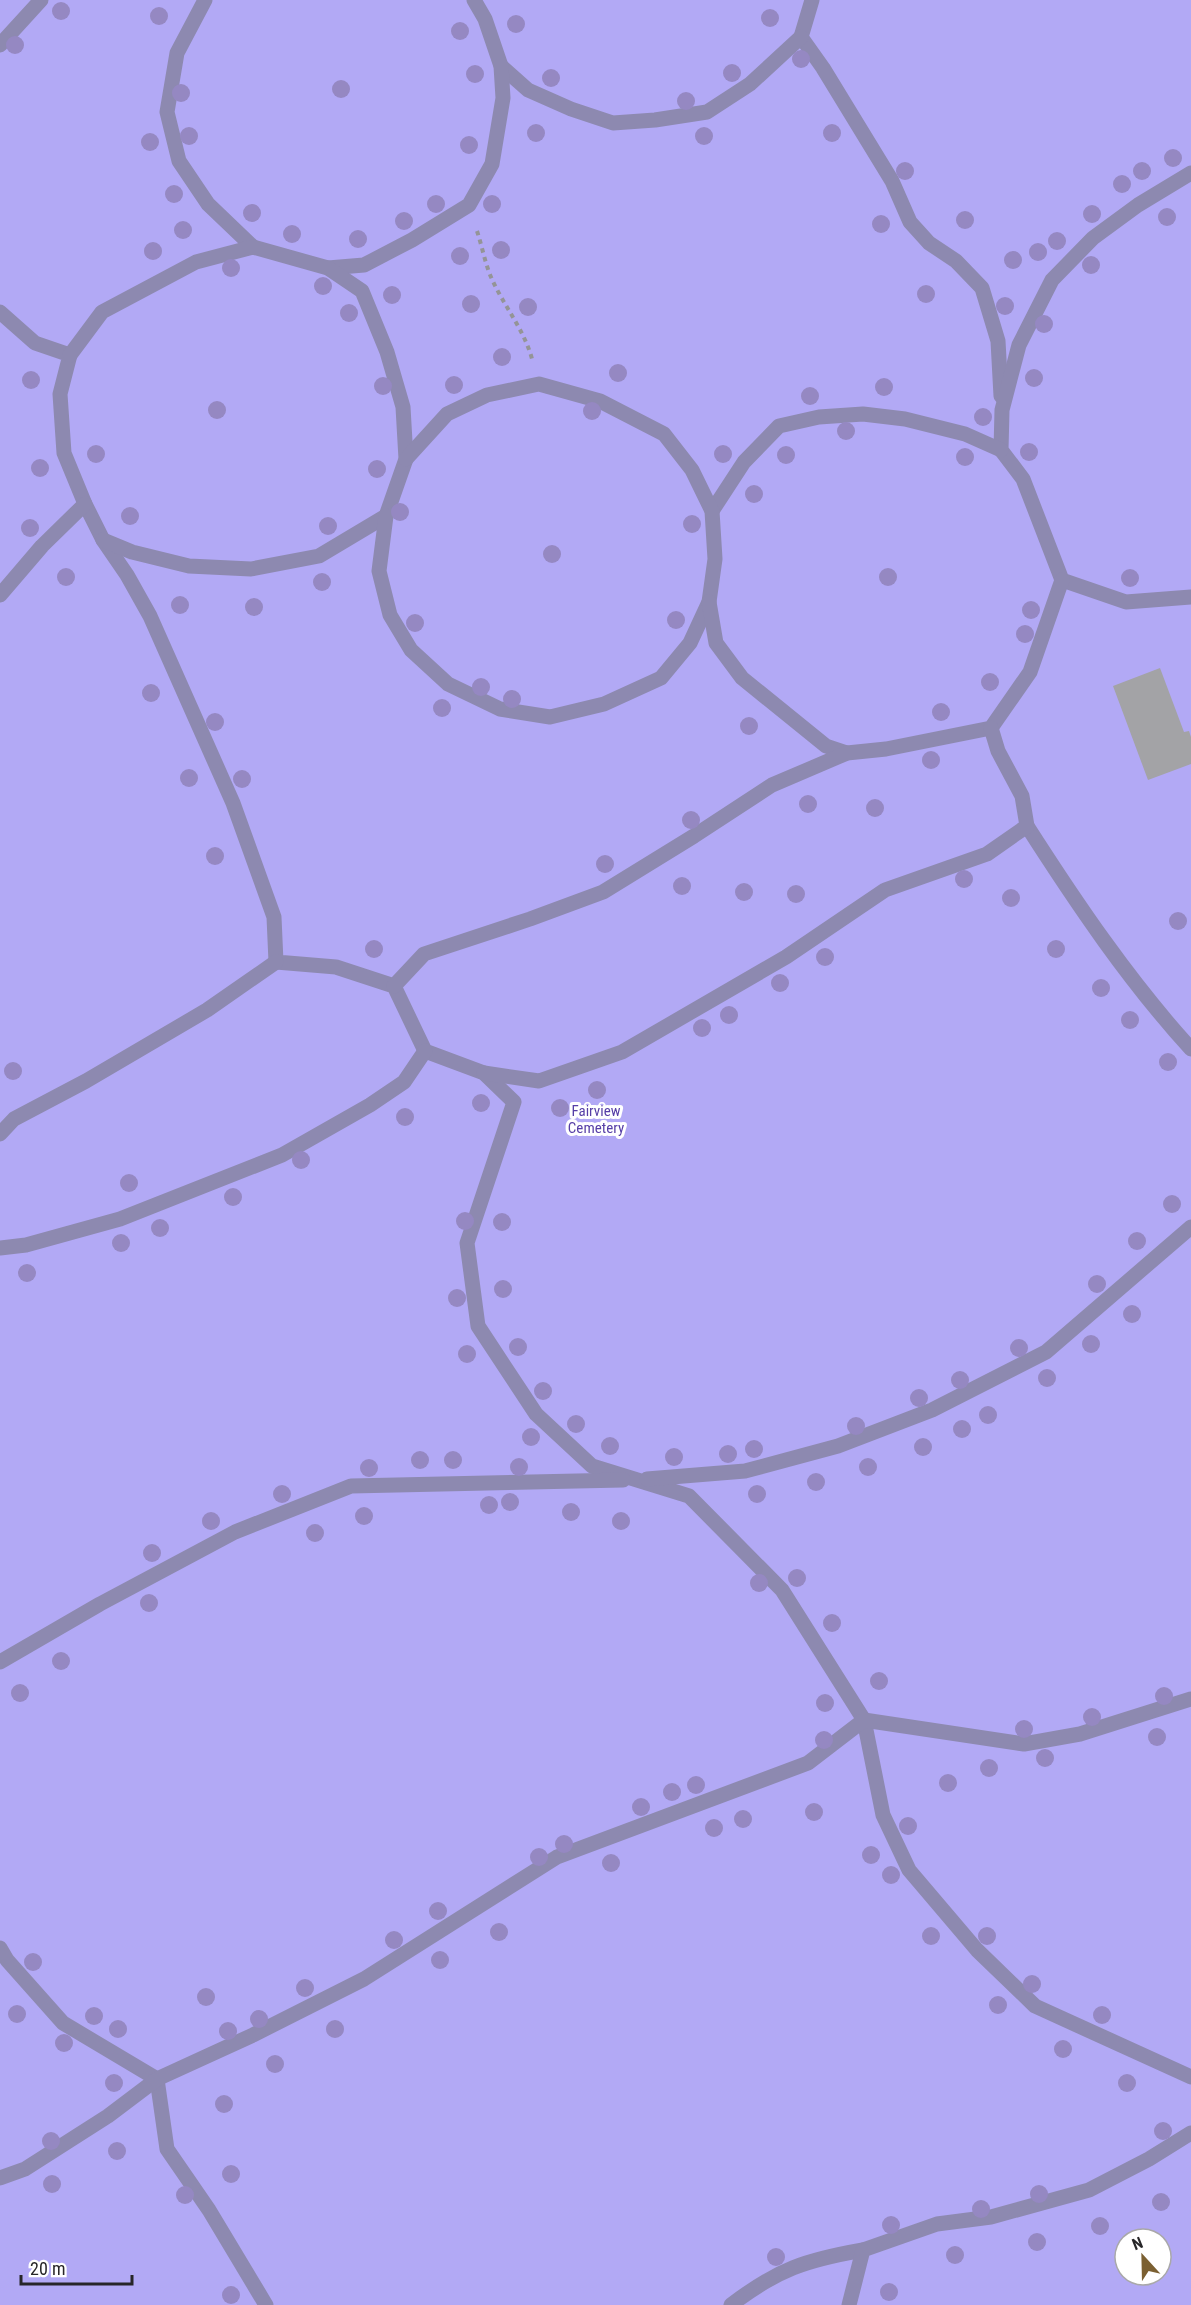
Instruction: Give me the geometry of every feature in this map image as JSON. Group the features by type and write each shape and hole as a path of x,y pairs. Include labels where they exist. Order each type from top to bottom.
{"lane":[{"path":"0,45 40,0"},
{"path":"205,0 177,53 167,112 179,161 208,204 253,247 328,268 362,291 387,352 403,407 406,459 386,516 379,571 390,615 411,650 448,684 500,709 550,717 604,704 661,678 690,643 709,602 715,559 712,511 692,470 664,434 600,401 539,384 487,395 447,414 406,459"},
{"path":"328,268 364,265 412,240 469,205 492,164 504,98 501,66 485,19 474,0"},
{"path":"484,0 485,19"},
{"path":"501,66 528,90 571,109 614,123 655,120 707,112 750,84 801,37 812,0"},
{"path":"801,37 823,68 892,181 910,222 929,243 956,261 982,288 998,341 1002,410 1001,450"},
{"path":"1002,410 1019,345 1052,280 1092,238 1138,205 1191,173"},
{"path":"253,247 196,262 102,312 70,355 60,394 64,453 85,504 150,616 233,803 274,918 276,962"},
{"path":"0,312 35,343 70,355"},
{"path":"394,986 424,954 603,892 772,785 848,753 991,728 1030,672 1062,580 1023,479 1001,450 965,434 905,419 862,414 819,417 779,426 744,462 712,511"},
{"path":"0,595 42,546 85,504"},
{"path":"104,540 132,552 189,566 251,569 319,556 386,516"},
{"path":"1062,580 1126,602 1191,597"},
{"path":"709,602 716,643 742,678 826,746 848,753"},
{"path":"991,728 998,751 1022,796 1027,826 1064,884 1154,1008 1191,1049"},
{"path":"0,1134 14,1119 86,1081 207,1010 276,962 336,967 394,986 425,1052 484,1073 539,1081 622,1052 786,957 885,890 987,854 1027,826"},
{"path":"0,1248 26,1245 120,1219 282,1155 370,1105 404,1082 425,1052"},
{"path":"484,1073 514,1102 467,1243 478,1326 536,1414 592,1466 689,1496 782,1590 864,1720 883,1815 909,1870 977,1950 1035,2006 1191,2077"},
{"path":"0,1662 100,1604 235,1532 351,1486 637,1480 745,1471 838,1446 932,1410 1046,1352 1191,1227"},
{"path":"0,2178 25,2169 108,2116 157,2079 253,2035 364,1979 557,1857 808,1763 864,1720 1024,1744 1080,1734 1191,1699"},
{"path":"0,1948 7,1960 63,2023 157,2079"},
{"path":"157,2079 168,2149 209,2210 266,2305"},
{"path":"731,2305 787,2268 825,2256 863,2250 937,2224 990,2217 1089,2190 1149,2159 1191,2133"},
{"path":"849,2305 863,2250"}],"path":[{"path":"469,205 491,277 530,349 539,384"}],"green space":[{"name":"Fairview Cemetery","path":"0,0 1191,0 1191,2305 0,2305"}],"building":[{"path":"1160,668 1184,732 1189,731 1191,737 1191,764 1148,780 1113,686"}]}
